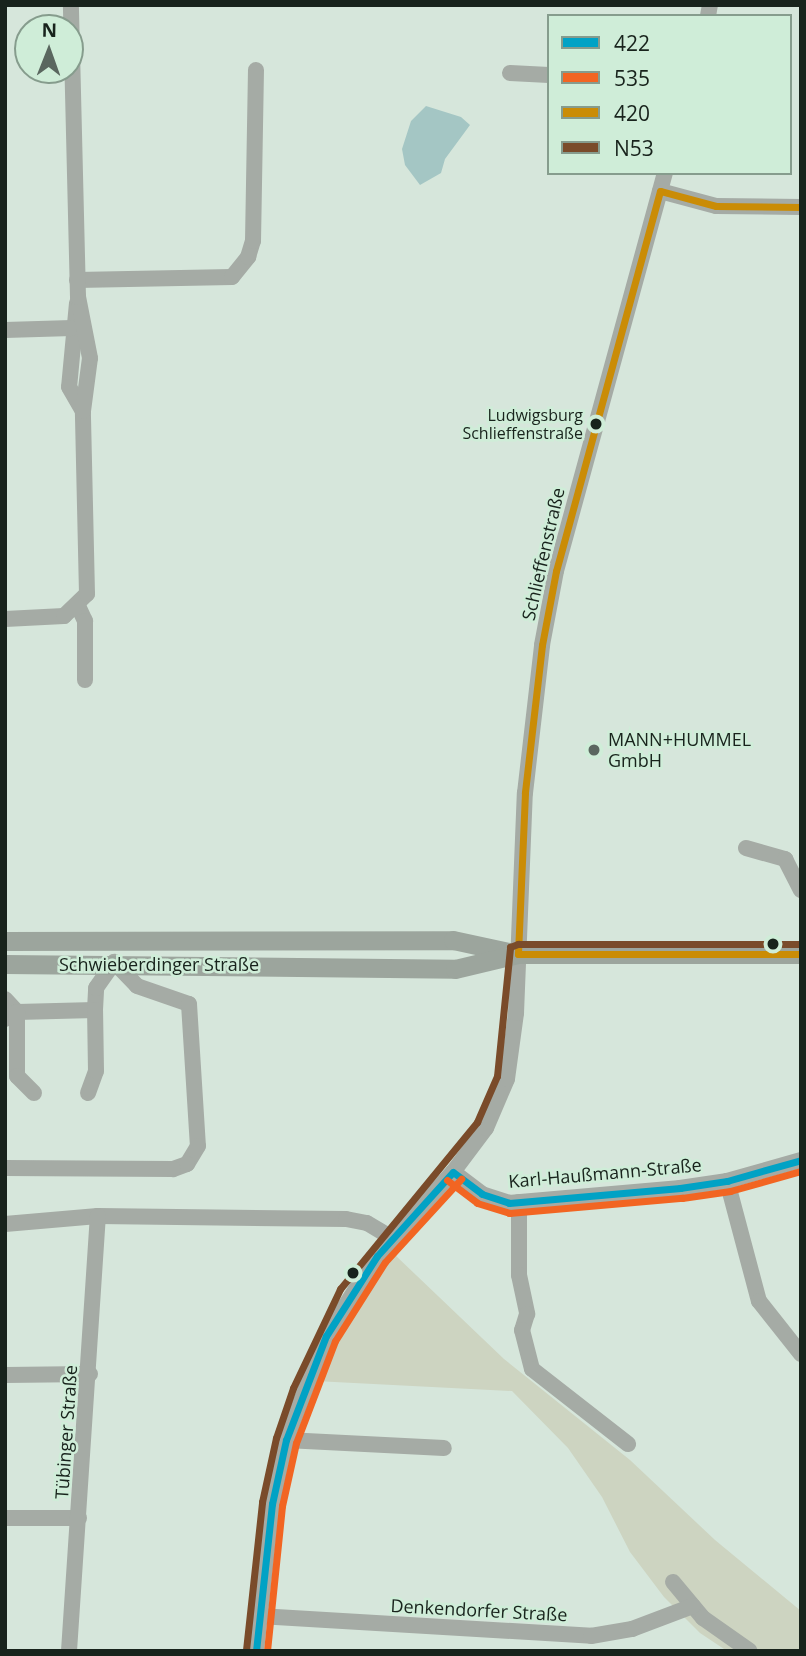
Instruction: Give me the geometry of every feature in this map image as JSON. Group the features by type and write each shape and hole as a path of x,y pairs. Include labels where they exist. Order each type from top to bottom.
{"main road":[{"path":"312,940 312,965"},
{"name":"Schwieberdinger Straße","path":"5,941 464,940 517,954"},
{"name":"Schwieberdinger Straße","path":"5,964 114,962 455,969 517,954 801,954"}],"street":[{"path":"5,619 54,618 78,606 88,582 83,411 90,358 77,280 71,5"},
{"path":"77,280 232,277 248,257 253,241 256,70"},
{"path":"510,73 547,75"},
{"name":"Schlieffenstraße","path":"256,1651 272,1504 286,1440 326,1336 349,1295 391,1238 453,1171 486,1128 507,1079 516,1013 526,780 553,583 664,175"},
{"path":"660,191 716,206 801,207"},
{"path":"78,297 72,328 69,387 83,411"},
{"path":"5,330 72,328"},
{"path":"78,606 85,621 85,680"},
{"path":"746,848 785,859 801,890"},
{"path":"5,1168 173,1169 195,1156 189,1004 137,986 114,962 96,988 96,1071 89,1093"},
{"path":"5,999 11,1016 17,1076 34,1093"},
{"path":"11,1016 94,1010"},
{"name":"Karl-Haußmann-Straße","path":"453,1171 482,1194 519,1202 727,1181 801,1160"},
{"name":"Karl-Haußmann-Straße","path":"727,1181 759,1301 801,1354"},
{"path":"519,1202 519,1275 527,1314 522,1330 532,1369 628,1444"},
{"path":"5,1224 98,1216 346,1219 367,1223 391,1238"},
{"name":"Tübinger Straße","path":"69,1651 90,1374 98,1216"},
{"path":"5,1375 90,1374"},
{"path":"286,1440 444,1448"},
{"path":"5,1518 79,1518"},
{"path":"673,1582 693,1606 750,1651"},
{"name":"Denkendorfer Straße","path":"259,1616 592,1636 632,1629 693,1606"}],"green space":[{"path":"394,1254 504,1359 630,1460 715,1540 801,1611 801,1651 727,1651 700,1633 664,1597 630,1552 602,1497 568,1448 512,1391 315,1381 342,1320"}],"water":[{"path":"426,106 461,117 470,125 445,159 441,173 420,185 405,165 402,149 411,121"}],"transit line":[{"name":"420","path":"801,207 716,206 660,191 556,571 542,645 525,793 518,954 801,954"},
{"name":"N53","path":"246,1650 262,1502 276,1438 293,1388 340,1289 477,1122 497,1076 510,947 518,944 801,944"},
{"name":"422","path":"453,1172 482,1194 509,1203 680,1188 727,1181 801,1160"},
{"name":"535","path":"447,1180 477,1203 509,1213 682,1198 730,1191 801,1171"},
{"name":"422","path":"256,1651 272,1504 286,1440 326,1336 377,1256 453,1172"},
{"name":"535","path":"267,1651 282,1506 296,1443 335,1341 385,1262 461,1179"}],"place":[{"name":"Ludwigsburg Schlieffenstraße","path":"596,424"},
{"name":"MANN+HUMMEL GmbH","path":"594,750"}]}
